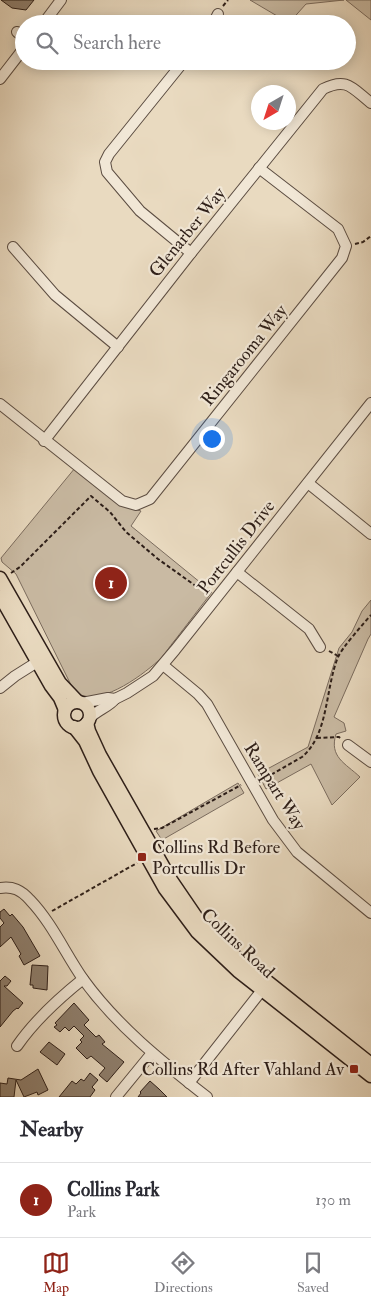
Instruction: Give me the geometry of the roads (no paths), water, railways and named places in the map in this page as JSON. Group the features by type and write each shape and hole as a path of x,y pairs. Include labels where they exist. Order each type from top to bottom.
{"main road":[{"name":"Collins Road","path":"5,576 60,698 65,710 66,721 74,727 85,741 99,772 165,889 180,911 211,947 371,1064"},
{"name":"Collins Road","path":"0,596 41,659 60,683 89,710 89,731 102,758 180,894 212,936 265,986 371,1076"},
{"path":"65,710 72,702 80,702"},
{"path":"74,727 83,726 89,720"}],"street":[{"path":"50,15 61,0"},
{"path":"0,79 15,60"},
{"path":"177,70 109,154 105,162 107,172 140,211 191,252"},
{"name":"Glenarber Way","path":"44,441 191,252 323,89 337,82 349,85 371,103"},
{"name":"Ringarooma Way","path":"0,404 44,441 122,501 136,504 150,499 342,258 346,246 338,229 260,168"},
{"path":"13,247 55,295 118,347"},
{"name":"Portcullis Drive","path":"89,720 97,711 143,683 163,665 371,403"},
{"path":"308,483 371,534"},
{"path":"237,572 309,629 320,646"},
{"path":"0,688 41,659"},
{"name":"Rampart Way","path":"163,665 207,704 273,820 297,852 371,913"},
{"name":"Portcullis Drive","path":"80,702 108,698 115,699"},
{"path":"348,745 371,762"},
{"path":"0,888 10,887 19,890 30,899 83,978 120,1025 206,1097"},
{"path":"17,1046 41,1015 83,978"},
{"path":"189,1083 265,986"},
{"path":"116,1097 152,1053"}],"place":[{"name":"Collins Park","path":"111,583"},
{"name":"Collins Rd Before Portcullis Dr","path":"142,857"},
{"name":"Collins Rd After Vahland Av","path":"354,1069"}]}
